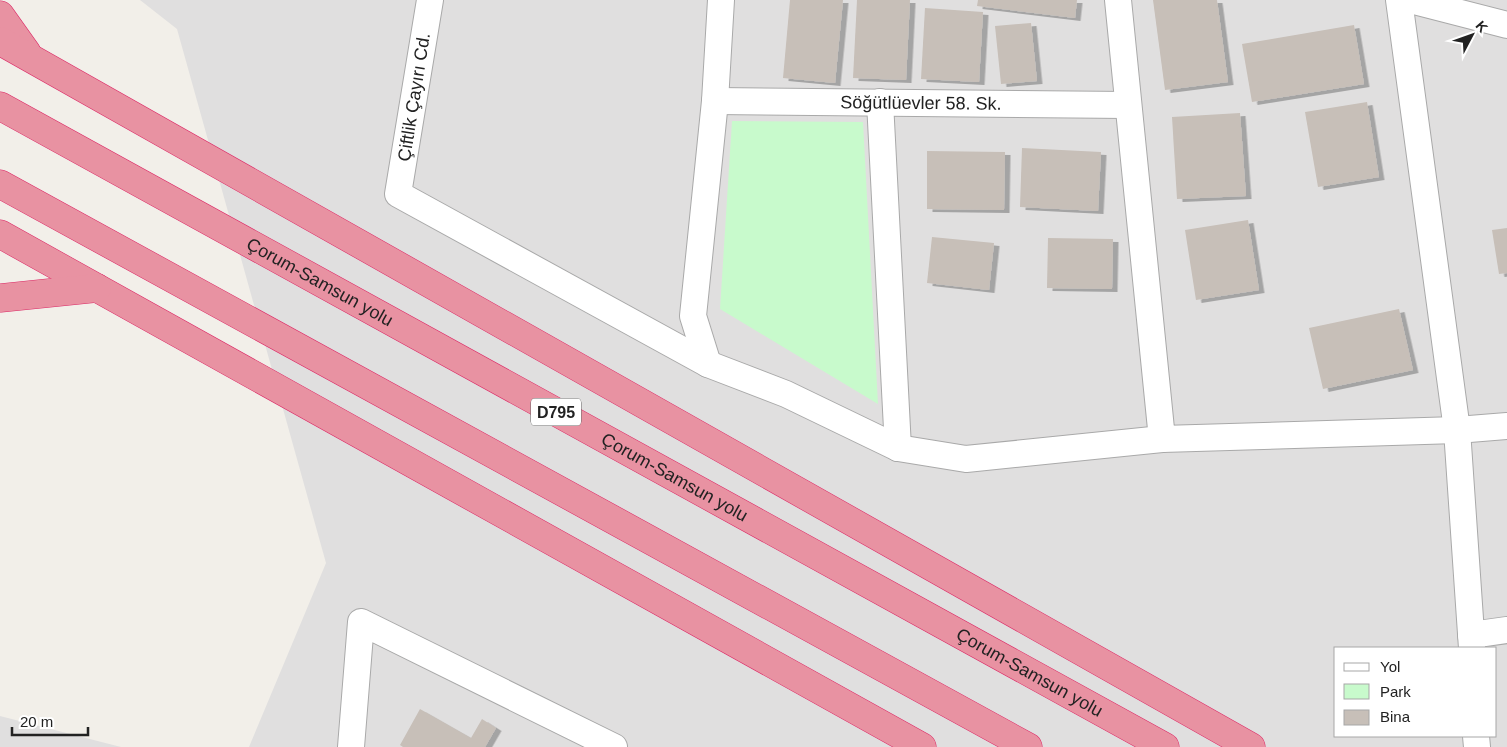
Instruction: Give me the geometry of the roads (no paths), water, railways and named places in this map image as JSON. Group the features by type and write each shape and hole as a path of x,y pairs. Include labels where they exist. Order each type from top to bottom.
{"highway":[{"path":"0,15 31,58"},
{"path":"0,41 1251,747"},
{"name":"Çorum-Samsun yolu","path":"0,106 1165,747"},
{"path":"0,184 1028,747"},
{"path":"0,234 922,747"},
{"path":"0,298 97,288"}],"street":[{"name":"Çiftlik Çayırı Cd.","path":"430,0 398,194 708,364"},
{"path":"721,0 715,101 693,316 708,364 786,394 898,448 966,459 1162,439 1457,430 1507,426"},
{"path":"1118,0 1162,439"},
{"path":"1399,0 1457,430 1471,642 1507,630"},
{"path":"1410,0 1507,24"},
{"name":"Söğütlüevler 58. Sk.","path":"715,101 1128,105"},
{"path":"880,102 898,448"},
{"path":"351,747 362,622 614,747"}]}
